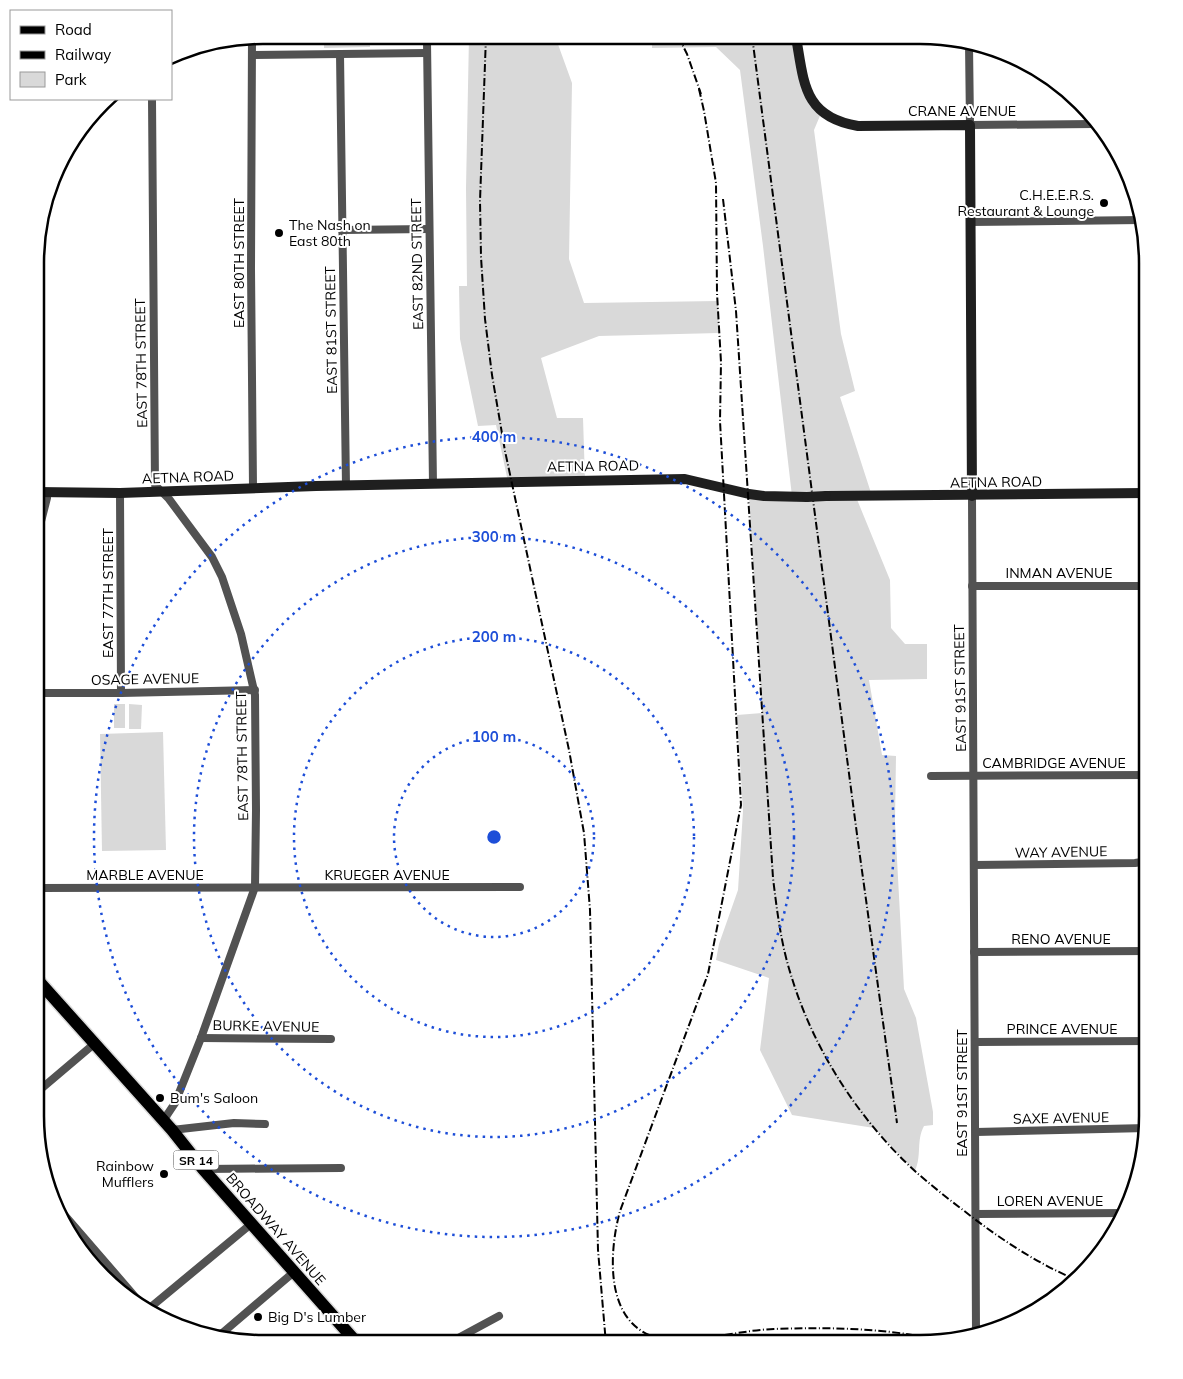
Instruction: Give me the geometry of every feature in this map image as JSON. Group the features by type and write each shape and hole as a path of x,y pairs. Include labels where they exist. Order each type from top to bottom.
{"main road":[{"name":"BROADWAY AVENUE","path":"44,987 349,1335"}],"street":[{"name":"EAST 80TH STREET","path":"252,44 251,269 253,488"},
{"name":"EAST 82ND STREET","path":"427,44 433,484"},
{"name":"CRANE AVENUE","path":"797,44 805,88 816,106 832,119 842,123 858,126 1090,124"},
{"name":"EAST 91ST STREET","path":"969,49 976,1042 976,1328"},
{"path":"252,55 427,53"},
{"name":"EAST 81ST STREET","path":"340,54 346,486"},
{"name":"EAST 78TH STREET","path":"152,100 155,485 169,499 212,557 222,577 241,634 255,690 255,887 167,1126"},
{"path":"970,222 1135,220"},
{"path":"342,230 429,229"},
{"name":"AETNA ROAD","path":"44,492 120,493 253,488 685,479 764,496 1139,494"},
{"name":"EAST 77TH STREET","path":"120,493 121,693"},
{"name":"INMAN AVENUE","path":"972,586 1139,592"},
{"name":"OSAGE AVENUE","path":"44,693 255,690"},
{"name":"CAMBRIDGE AVENUE","path":"931,776 1139,775"},
{"name":"WAY AVENUE","path":"974,865 1139,862"},
{"name":"KRUEGER AVENUE","path":"255,887 520,887"},
{"name":"MARBLE AVENUE","path":"44,888 255,887"},
{"name":"RENO AVENUE","path":"974,952 1139,951"},
{"name":"BURKE AVENUE","path":"201,1038 331,1039"},
{"name":"PRINCE AVENUE","path":"976,1042 1139,1041"},
{"path":"44,1086 94,1044"},
{"path":"167,1126 234,1123 265,1124"},
{"name":"SAXE AVENUE","path":"976,1132 1139,1128"},
{"path":"203,1169 341,1168"},
{"name":"LOREN AVENUE","path":"976,1214 1117,1213"},
{"path":"71,1223 129,1290"},
{"path":"154,1307 251,1224"},
{"path":"224,1332 294,1272"},
{"path":"465,1335 499,1316"}],"green space":[{"path":"324,44 370,44 370,47 324,48"},
{"path":"469,44 558,44 572,83 569,259 584,303 718,301 719,333 599,336 541,358 557,418 583,418 585,480 508,482 496,425 478,426 460,339 459,286 467,286 466,188"},
{"path":"652,44 797,44 805,89 822,111 814,130 841,334 855,391 840,397 872,496 856,497 890,580 891,628 905,644 927,644 927,679 869,680 882,755 896,756 895,822 904,989 916,1018 933,1112 933,1125 924,1126 922,1132 915,1171 874,1128 792,1115 760,1050 769,978 716,960 719,944 738,890 743,811 737,715 762,713 749,494 792,496 763,246 740,70 716,47 652,48"},
{"path":"114,704 125,704 125,728 114,728"},
{"path":"129,704 142,705 141,729 129,729"},
{"path":"163,732 166,850 102,851 100,734"}],"railway":[{"path":"486,44 480,201 485,319 505,451 569,750 584,833 590,910 598,1250 605,1335"},
{"path":"682,44 701,94"},
{"path":"753,44 897,1123"},
{"path":"649,1335 634,1325 623,1311 616,1292 613,1272 613,1251 616,1230 620,1211 708,974 741,805 720,421 721,362 717,293 716,183 699,89"},
{"path":"723,199 736,311 773,878 782,939 791,975 800,1003 812,1030 840,1082 895,1152 927,1182 988,1229 1029,1256 1069,1277"},
{"path":"726,1335 774,1329 817,1328 860,1329 912,1335"}],"place":[{"name":"C.H.E.E.R.S. Restaurant & Lounge","path":"1104,203"},
{"name":"The Nash on East 80th","path":"279,233"},
{"name":"Bum's Saloon","path":"160,1098"},
{"name":"Rainbow Mufflers","path":"164,1174"},
{"name":"Big D's Lumber","path":"258,1317"}]}
